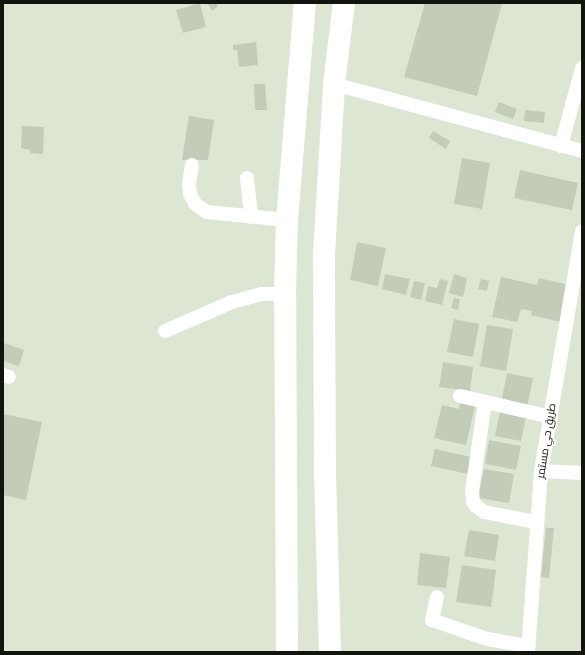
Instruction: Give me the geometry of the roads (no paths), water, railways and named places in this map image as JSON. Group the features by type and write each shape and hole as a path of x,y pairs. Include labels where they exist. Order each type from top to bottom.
{"main road":[{"path":"287,652 285,294 287,220 305,3"},
{"path":"330,652 325,471 324,254 334,84 344,3"}],"street":[{"path":"561,146 582,68"},
{"path":"334,84 582,151"},
{"path":"192,165 189,183 190,194 195,204 207,212 287,220"},
{"path":"247,178 251,217"},
{"name":"طريق حي مستمر","path":"528,649 536,522 541,471 582,231"},
{"path":"165,331 232,302 262,294 285,294"},
{"path":"460,396 551,417"},
{"path":"485,402 472,491 473,502 484,512 536,522"},
{"path":"541,471 582,473"},
{"path":"437,597 432,620 487,639 528,649"}]}
